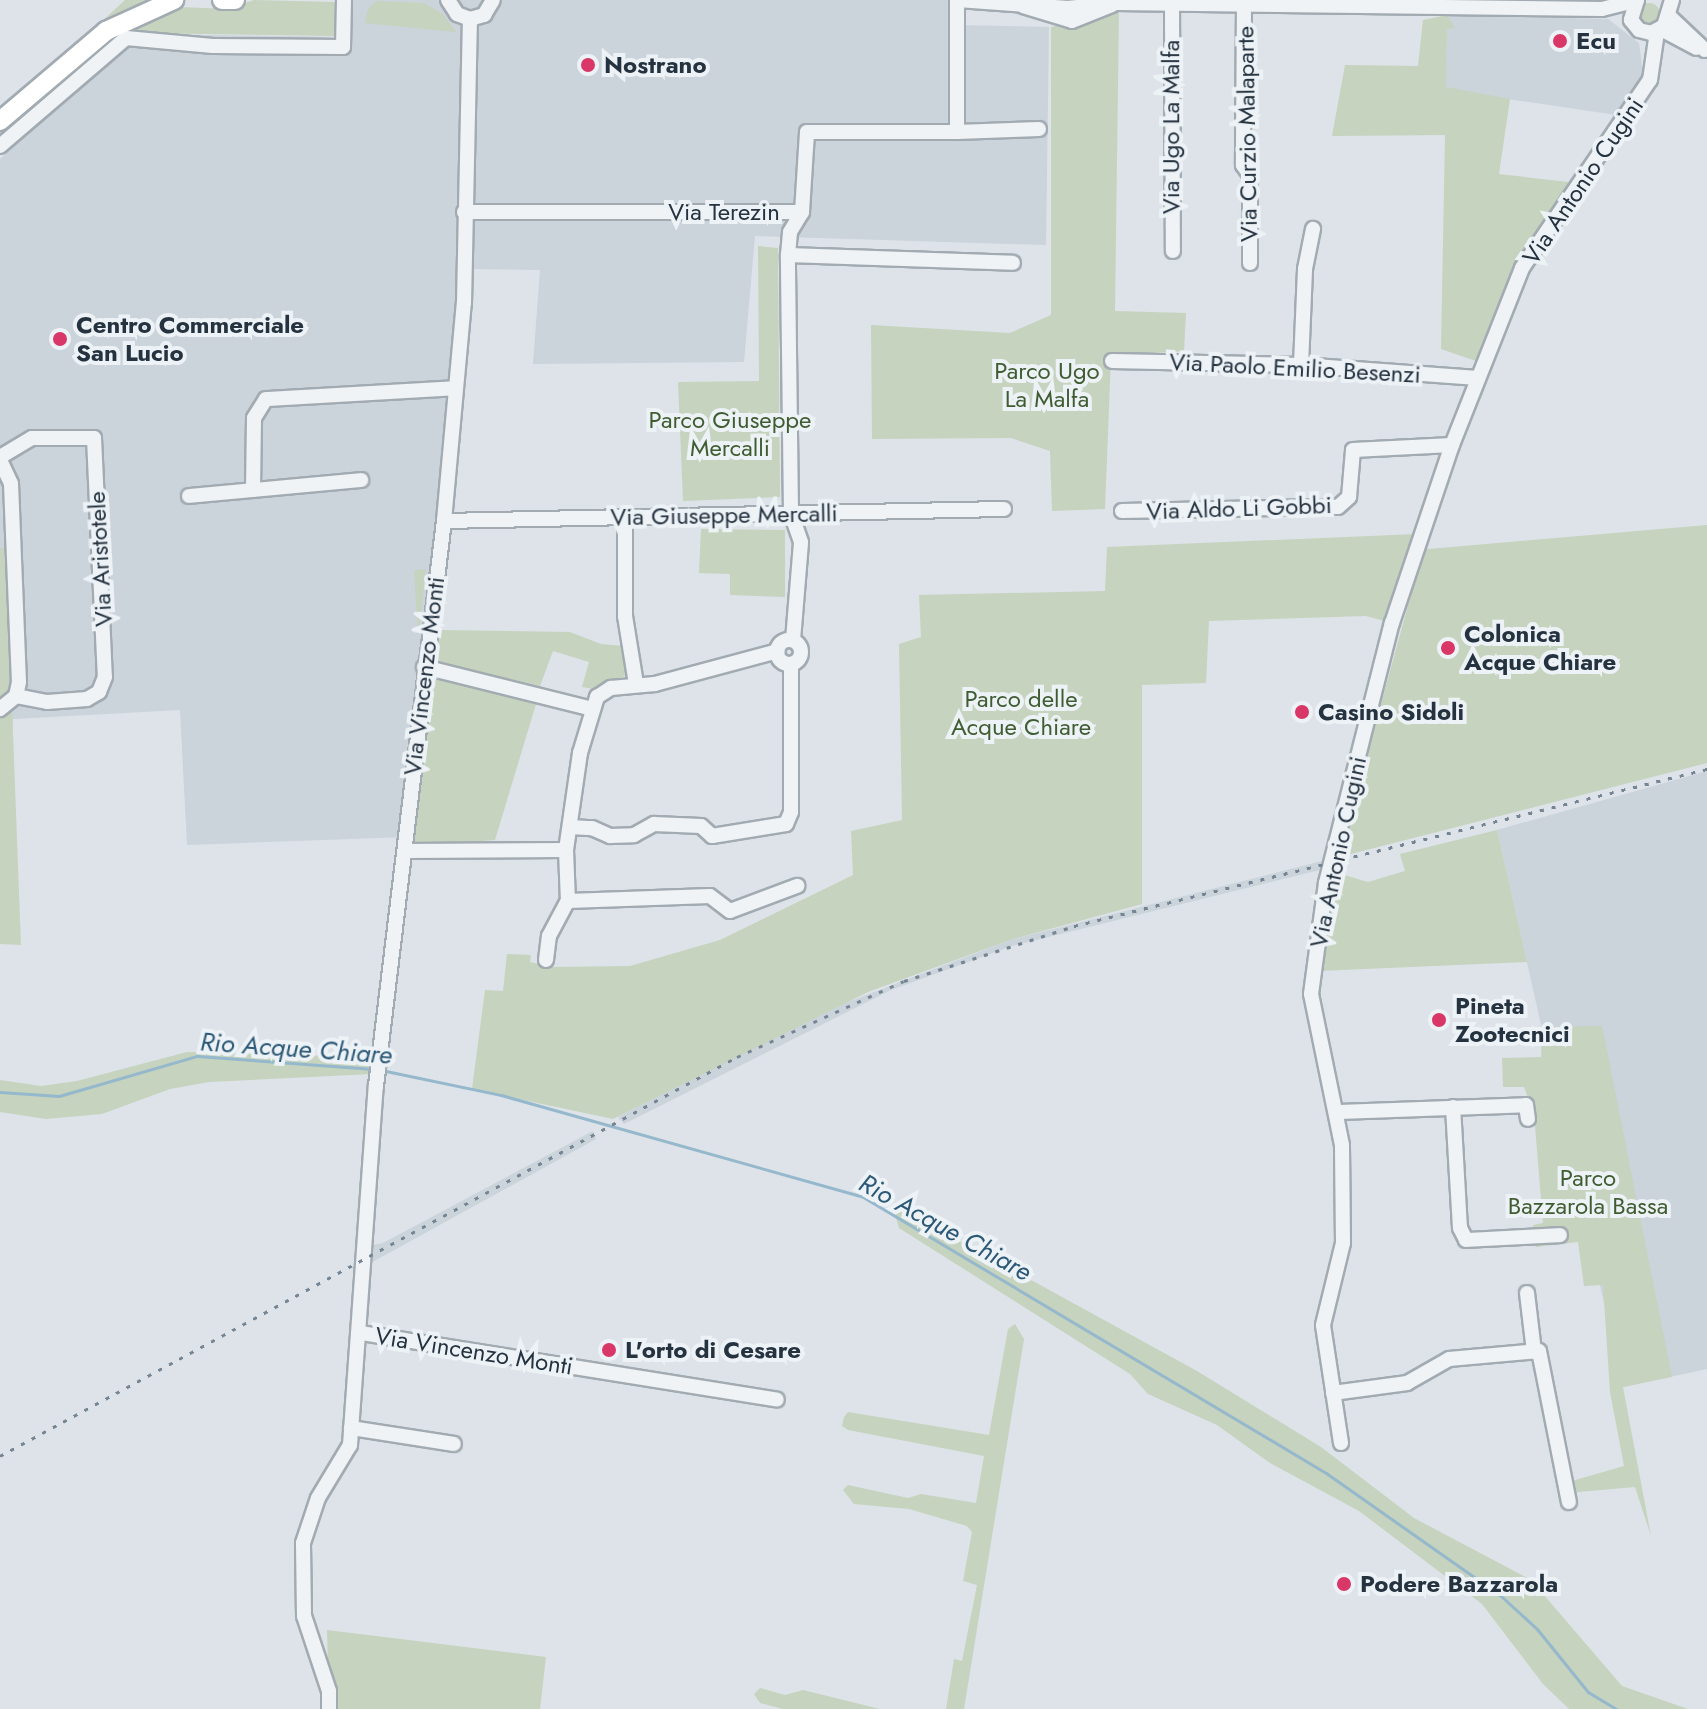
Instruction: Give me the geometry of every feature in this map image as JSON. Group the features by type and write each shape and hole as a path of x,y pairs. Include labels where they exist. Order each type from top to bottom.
{"main road":[{"path":"0,121 106,31 155,4 174,0"},
{"path":"222,0 235,0"}],"street":[{"path":"0,146 126,38 213,46 343,47 344,0"},
{"path":"448,0 457,14 470,19 484,15 493,0"},
{"path":"957,132 958,0 1015,3 1072,21 1116,3 1425,3 1602,9 1637,0 1635,25 1651,62"},
{"name":"Via Ugo La Malfa","path":"1173,251 1181,2"},
{"name":"Via Curzio Malaparte","path":"1244,4 1243,165 1250,175 1250,263"},
{"path":"1667,6 1706,50"},
{"name":"Via Antonio Cugini","path":"1341,1443 1323,1325 1343,1243 1339,1112 1313,1011 1319,922 1392,623 1452,445 1522,268 1628,120 1650,80 1651,62 1667,6"},
{"path":"1602,9 1635,25 1659,30 1706,50"},
{"name":"Via Vincenzo Monti","path":"329,1709 329,1691 304,1616 303,1543 318,1498 350,1445 361,1333 376,1086 424,667 444,521 456,388 470,19"},
{"name":"Via Terezin","path":"464,212 802,212 807,132 1039,129"},
{"path":"570,827 592,828 610,836 634,835 654,824 701,826 712,836 786,824 791,812 791,664 801,655 793,640 801,542 791,513 788,255 790,232 802,212"},
{"path":"1301,365 1305,269 1313,229"},
{"path":"788,255 1013,263"},
{"name":"Via Paolo Emilio Besenzi","path":"1112,361 1301,365 1478,378"},
{"path":"253,490 254,418 266,399 456,388"},
{"name":"Via Aristotele","path":"32,438 94,438 105,677 99,692 87,699 47,702 16,696 11,484 0,458 32,438"},
{"name":"Via Aldo Li Gobbi","path":"1122,511 1338,507 1349,497 1353,450 1452,445"},
{"path":"189,496 361,480"},
{"name":"Via Giuseppe Mercalli","path":"444,521 1004,509"},
{"path":"625,517 625,616 636,684"},
{"path":"546,960 549,936 568,901 566,850 592,709 597,697 611,688 655,684 778,651 785,641 793,640"},
{"path":"778,651 783,662 791,664"},
{"path":"424,667 592,709"},
{"path":"0,709 16,696"},
{"path":"405,851 566,850"},
{"path":"568,901 710,896 730,911 797,886"},
{"path":"1339,1112 1526,1105 1528,1119"},
{"path":"1453,1107 1460,1228 1466,1240 1560,1235"},
{"path":"1527,1293 1534,1352"},
{"name":"Via Vincenzo Monti","path":"361,1333 777,1400"},
{"path":"1333,1393 1407,1383 1449,1359 1539,1351 1569,1502"},
{"path":"351,1428 454,1444"}],"shaded area":[{"path":"344,0 957,0 957,25 1049,27 1046,245 755,236 744,362 533,364 540,270 464,269 406,837 187,845 180,710 13,719 0,938 0,159 141,34 344,37"},
{"path":"1447,15 1608,19 1639,43 1644,81 1623,116 1445,87 1447,28 1454,28"},
{"path":"1707,771 1707,1369 1623,1387 1497,830"},
{"path":"1326,860 1324,869 1012,946 891,990 624,1124 618,1117 822,1012 1010,940"},
{"path":"593,1131 596,1139 367,1265 368,1246 383,1243"}],"green space":[{"path":"125,0 149,0 97,26"},
{"path":"254,0 335,2 334,36 133,33 0,141 0,133 97,47 137,21 180,7 228,9"},
{"path":"377,1 424,3 443,14 456,32 365,23 368,9"},
{"path":"1649,3 1657,6 1660,14 1657,22 1649,25 1641,22 1638,14 1641,6"},
{"name":"Parco Ugo La Malfa","path":"1119,10 1115,311 1186,313 1184,351 1111,356 1105,509 1052,511 1050,451 1011,438 872,439 871,325 1010,333 1051,315 1051,27"},
{"path":"1447,15 1455,28 1447,29 1446,87 1510,99 1499,174 1577,183 1526,248 1476,361 1441,349 1445,135 1332,136 1345,65 1418,66 1423,20"},
{"name":"Parco Giuseppe Mercalli","path":"758,246 778,248 780,497 683,501 678,382 759,381"},
{"path":"1707,525 1707,763 1339,857 1423,551 1417,550"},
{"path":"701,529 785,530 785,597 730,595 730,574 699,573"},
{"name":"Parco delle Acque Chiare","path":"1417,534 1392,623 1366,616 1209,621 1206,683 1142,685 1142,904 1010,940 868,992 613,1119 472,1089 485,990 503,991 507,954 531,955 530,962 552,967 630,966 720,940 853,875 851,831 902,820 899,644 921,637 919,595 1105,591 1107,547"},
{"path":"0,548 6,548 21,945 0,944"},
{"path":"426,569 419,633 418,634 414,570"},
{"path":"437,630 570,632 601,644 624,646 626,675 599,690 582,687 589,662 553,651 540,686 434,661"},
{"path":"432,676 536,704 495,840 414,846 411,841"},
{"path":"1497,830 1527,962 1319,971 1337,873 1368,882 1405,871 1400,854"},
{"name":"Parco Bazzarola Bassa","path":"1602,1026 1672,1377 1623,1387 1651,1536 1635,1487 1567,1493 1565,1483 1624,1466 1610,1392 1603,1285 1584,1286 1578,1242 1536,1247 1533,1225 1543,1223 1534,1114 1524,1087 1503,1087 1502,1058 1541,1057 1542,1027"},
{"path":"187,1052 372,1057 371,1074 209,1082 170,1089 102,1114 46,1119 0,1112 0,1080 41,1086 77,1081"},
{"path":"905,1211 1197,1371 1321,1447 1414,1518 1531,1580 1622,1686 1688,1709 1569,1709 1543,1684 1482,1604 1359,1511 1270,1463 1217,1425 1148,1394 1130,1374 899,1228 895,1214"},
{"path":"1015,1324 1024,1339 964,1709 946,1709 954,1659 962,1661 977,1585 963,1581 972,1532 967,1526 909,1509 854,1504 843,1490 848,1485 908,1498 921,1494 976,1503 984,1456 848,1430 842,1426 848,1412 989,1435 1008,1329"},
{"path":"327,1630 546,1657 540,1709 329,1709"},
{"path":"760,1688 785,1695 803,1690 880,1709 783,1709 760,1703 754,1694"}],"waterway":[{"name":"Rio Acque Chiare","path":"0,1092 59,1096 197,1056 374,1069"},
{"name":"Rio Acque Chiare","path":"381,1070 501,1095 863,1197 1326,1473 1501,1596 1537,1629 1588,1692 1616,1709"}],"railway":[{"path":"0,1456 737,1057 904,981 1074,926 1707,769"}],"place":[{"name":"Ecu","path":"1560,41"},
{"name":"Nostrano","path":"588,65"},
{"name":"Centro Commerciale San Lucio","path":"60,339"},
{"name":"Colonica Acque Chiare","path":"1448,648"},
{"name":"Casino Sidoli","path":"1302,712"},
{"name":"Pineta Zootecnici","path":"1439,1020"},
{"name":"L'orto di Cesare","path":"609,1350"},
{"name":"Podere Bazzarola","path":"1344,1584"}]}
